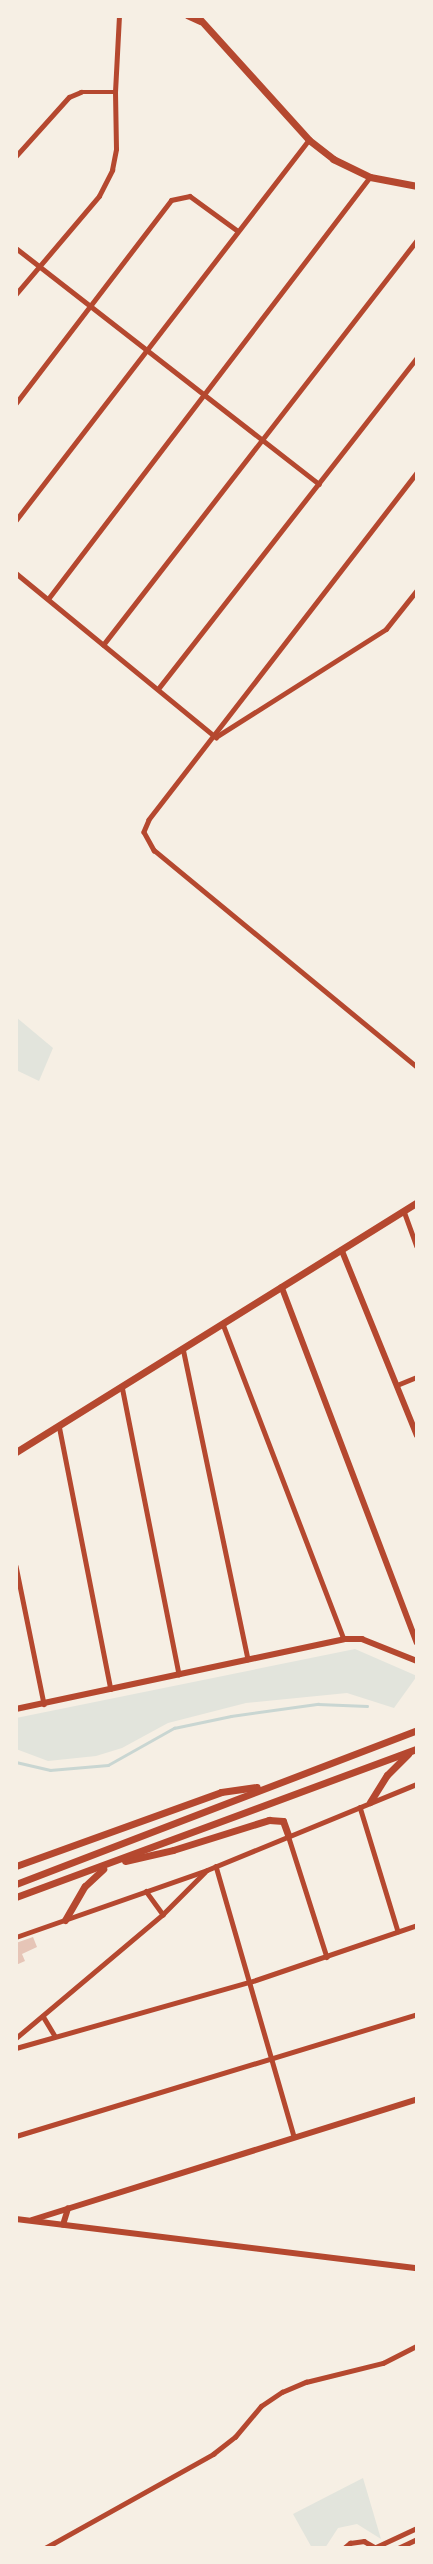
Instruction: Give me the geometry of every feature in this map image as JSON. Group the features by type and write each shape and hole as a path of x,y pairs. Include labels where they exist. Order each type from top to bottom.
{"main road":[{"path":"197,16 309,140 333,160 370,177 417,186"},
{"path":"16,1452 417,1202"},
{"path":"16,1884 268,1786 363,1753 417,1730"},
{"path":"370,1802 387,1774 414,1750"},
{"path":"16,1897 414,1750"},
{"path":"16,1866 221,1792 268,1786"},
{"path":"65,1920 85,1886 112,1863 173,1850 268,1820 283,1821 288,1835"},
{"path":"16,2219 417,2268"}],"street":[{"path":"16,294 98,196 112,170 116,149 115,92 119,16"},
{"path":"187,16 206,25"},
{"path":"16,156 69,97 81,92 115,92"},
{"path":"16,520 309,140"},
{"path":"48,599 370,177"},
{"path":"16,403 171,200 181,196 190,196 238,231"},
{"path":"103,645 263,442 417,240"},
{"path":"16,248 319,484"},
{"path":"158,689 417,358"},
{"path":"417,473 216,737 149,820 144,832 154,850 417,1067"},
{"path":"16,573 216,737"},
{"path":"216,737 386,629 417,590"},
{"path":"404,1210 417,1246"},
{"path":"410,1228 417,1226"},
{"path":"342,1250 417,1435"},
{"path":"282,1287 417,1642"},
{"path":"223,1324 344,1639"},
{"path":"183,1348 248,1659"},
{"path":"397,1385 417,1377"},
{"path":"122,1386 179,1674"},
{"path":"59,1425 111,1690"},
{"path":"16,1566 44,1704"},
{"path":"16,1709 344,1639 362,1639 417,1661"},
{"path":"16,1937 207,1870 288,1835 417,1784"},
{"path":"360,1807 398,1931"},
{"path":"288,1835 327,1957"},
{"path":"216,1866 270,2059 294,2136"},
{"path":"16,2038 163,1914 207,1870"},
{"path":"146,1891 163,1914"},
{"path":"16,2048 250,1982 417,1925"},
{"path":"16,2136 417,2014"},
{"path":"42,2016 56,2036"},
{"path":"31,2221 294,2136 417,2100"},
{"path":"63,2225 68,2209"},
{"path":"45,2548 213,2454 235,2437 261,2406 282,2392 306,2382 383,2363 417,2346"},
{"path":"344,2548 350,2543 364,2541 376,2548 417,2528"},
{"path":"398,2548 417,2539"}],"shaded area":[{"path":"16,1017 53,1048 39,1081 16,1070"},
{"path":"355,1649 417,1676 394,1708 347,1693 246,1703 168,1723 122,1748 96,1756 48,1761 16,1749 16,1718"},
{"path":"363,2478 381,2539 357,2524 338,2528 325,2548 312,2548 293,2514"}],"building":[{"path":"33,1937 37,1947 22,1954 25,1961 16,1965 16,1943"}],"waterway":[{"path":"16,1762 50,1770 108,1765 174,1728 231,1716 318,1704 367,1706"}]}
